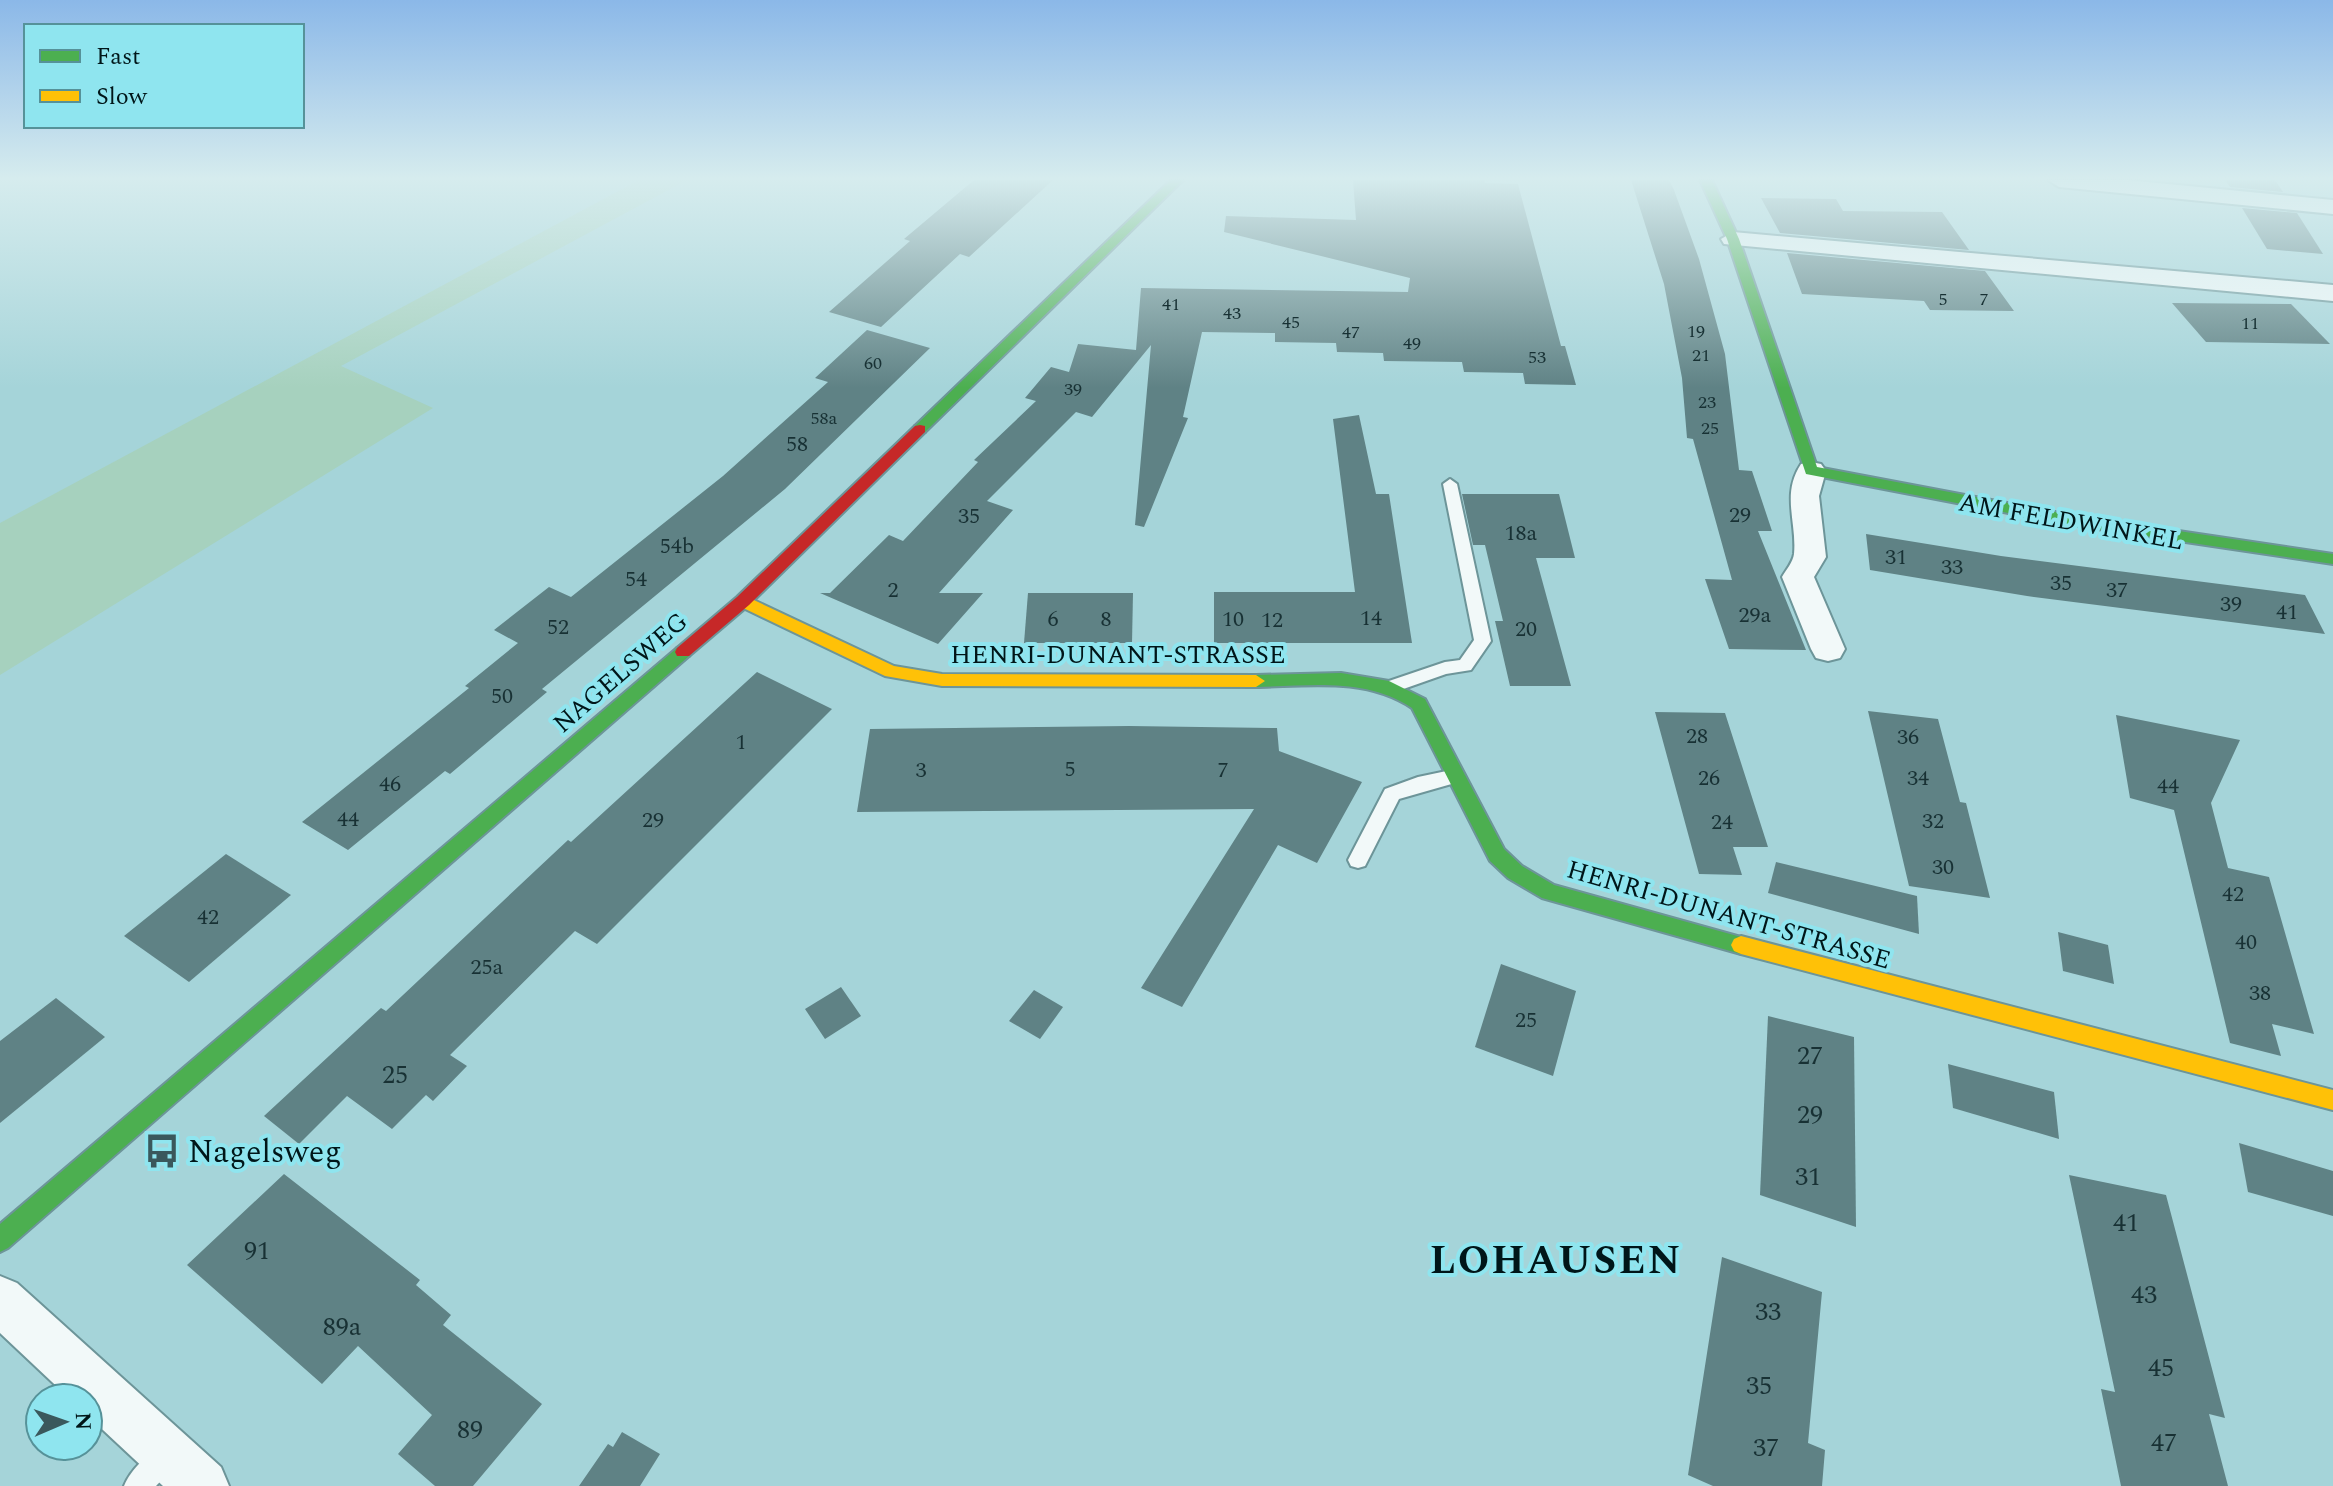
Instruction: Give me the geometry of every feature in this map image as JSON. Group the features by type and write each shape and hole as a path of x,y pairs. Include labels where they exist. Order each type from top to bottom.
{"street":[{"name":"NAGELSWEG","path":"0,1240 743,601 1106,249"},
{"path":"1736,249 1811,471 1804,496 1810,557 1798,577 1828,649"},
{"path":"1848,249 2333,293"},
{"name":"AM FELDWINKEL","path":"1811,471 1996,509 2186,541 2333,559"},
{"name":"HENRI-DUNANT-STRASSE","path":"743,601 891,672 942,680 1376,681 1419,704 1497,855 1515,872 1558,895 1909,991 2333,1100"},
{"path":"0,1300 169,1476"}],"lane":[{"path":"1392,687 1445,668 1465,666 1483,641 1450,484"},
{"path":"1358,860 1392,794 1418,784 1456,776"}],"green space":[{"path":"510,249 558,249 341,366 433,408 0,675 0,523"}],"building":[{"path":"900,249 977,249 969,257 960,254 881,327 829,312"},
{"path":"1294,249 1535,249 1561,346 1565,346 1576,385 1525,384 1523,373 1464,372 1462,362 1384,361 1383,353 1337,352 1336,343 1275,342 1275,333 1202,332 1183,417 1188,418 1144,527 1135,525 1151,345 1092,417 1076,412 987,501 1013,510 939,593 983,593 938,644 820,593 830,593 889,535 903,541 978,462 974,460 1036,401 1025,398 1051,367 1069,372 1078,344 1136,350 1141,288 1408,292 1410,278"},
{"path":"1653,249 1696,249 1725,354 1739,470 1752,471 1772,531 1758,531 1806,650 1729,649 1705,579 1732,580 1693,439 1687,438 1682,378 1664,284"},
{"path":"2271,249 2320,249 2323,254"},
{"path":"1787,253 1985,271 2014,311 1930,310 1924,301 1802,294"},
{"path":"2172,303 2291,304 2330,344 2206,342"},
{"path":"867,330 930,348 785,489 542,689 547,692 450,774 445,771 348,850 302,822 469,688 465,686 518,643 494,630 549,587 571,597 723,476 828,382 815,378"},
{"path":"1359,415 1376,494 1389,494 1412,643 1214,643 1214,592 1355,592 1333,419"},
{"path":"1462,494 1559,494 1575,558 1536,558 1571,686 1510,686 1495,621 1503,621 1485,545 1473,545"},
{"path":"1866,534 2001,556 2305,595 2325,634 2027,596 1870,570"},
{"path":"1028,593 1133,593 1132,643 1024,643"},
{"path":"757,672 832,709 597,944 575,931 450,1055 467,1066 433,1101 426,1095 392,1129 347,1096 299,1144 264,1116 381,1008 386,1011 568,840 571,842"},
{"path":"1868,711 1938,719 1960,802 1966,803 1990,898 1909,886"},
{"path":"1655,712 1725,713 1768,847 1733,847 1742,875 1699,874"},
{"path":"2116,715 2240,740 2211,803 2228,868 2269,877 2314,1034 2272,1024 2281,1056 2230,1043 2174,810 2130,798"},
{"path":"1277,728 1279,751 1362,782 1317,863 1278,845 1182,1007 1141,988 1254,809 857,812 870,729"},
{"path":"226,854 291,895 189,982 124,936"},
{"path":"1776,862 1917,896 1919,934 1768,893"},
{"path":"2058,932 2108,945 2114,984 2063,971"},
{"path":"1501,964 1576,991 1553,1076 1475,1047"},
{"path":"841,987 861,1016 825,1039 805,1009"},
{"path":"1034,990 1063,1007 1040,1039 1009,1021"},
{"path":"56,998 105,1037 0,1123 0,1041"},
{"path":"1768,1016 1854,1037 1856,1227 1760,1195"},
{"path":"1948,1064 2054,1092 2059,1139 1953,1108"},
{"path":"2239,1143 2333,1171 2333,1216 2248,1192"},
{"path":"284,1174 420,1280 416,1285 451,1315 443,1325 542,1404 473,1486 435,1486 398,1454 432,1415 358,1346 322,1384 187,1265"},
{"path":"2069,1175 2166,1195 2225,1418 2209,1414 2228,1486 2121,1486 2101,1389 2115,1392"},
{"path":"1722,1257 1822,1292 1808,1443 1825,1450 1822,1486 1713,1486 1688,1475"},
{"path":"622,1432 660,1454 640,1486 579,1486 608,1444 613,1447"}],"traffic: fast":[{"path":"920,429 1105,249"},
{"path":"1736,249 1811,471 2071,520 2333,559"},
{"path":"0,1240 683,652"},
{"path":"1256,681 1341,679 1382,685 1402,693 1419,704 1497,855 1515,872 1549,892 1741,945"}],"traffic: slow":[{"path":"743,601 891,672 942,680 1256,681"},
{"path":"1741,945 2333,1100"}],"traffic: jam":[{"path":"683,652 743,601 920,429"}],"place":[{"name":"Nagelsweg","path":"162,1151"}],"district":[{"name":"LOHAUSEN","path":"1556,1259"}]}
